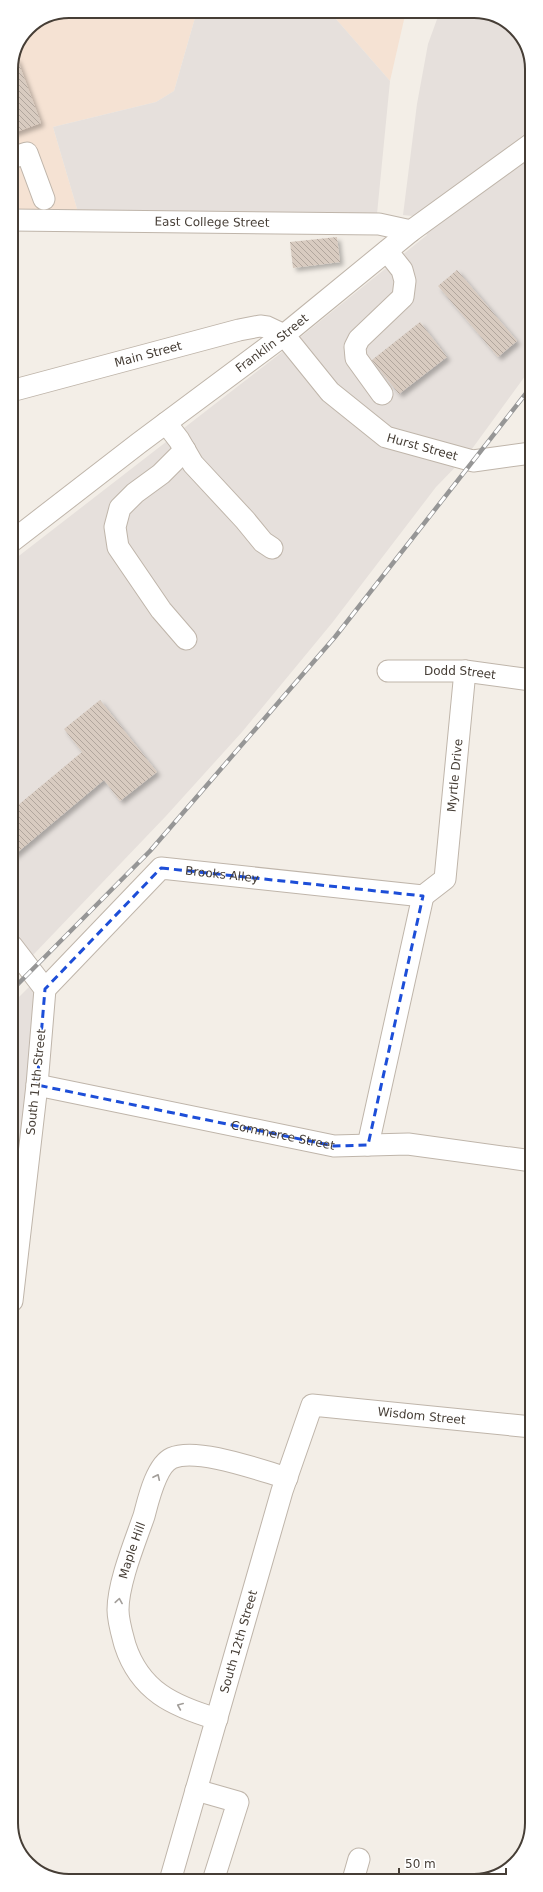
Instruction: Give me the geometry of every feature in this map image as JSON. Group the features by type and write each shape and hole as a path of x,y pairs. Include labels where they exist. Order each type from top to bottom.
{"street":[{"name":"Franklin Street","path":"18,537 284,335 411,231 525,148"},
{"path":"18,156 28,153 44,199"},
{"name":"East College Street","path":"18,220 380,224 411,231"},
{"path":"382,394 356,358 355,347 359,339 403,297 405,281 402,270 386,251"},
{"name":"Main Street","path":"18,389 253,327 267,327 284,335"},
{"name":"Hurst Street","path":"284,335 330,392 386,436 473,461 525,454"},
{"path":"166,423 193,464 245,520 263,542 272,548"},
{"path":"185,450 161,474 135,493 120,508 115,527 118,547 161,610 186,639"},
{"name":"Dodd Street","path":"388,671 465,671 525,679"},
{"name":"Myrtle Drive","path":"423,896 445,879 465,671"},
{"name":"Brooks Alley","path":"45,989 161,868 423,896"},
{"path":"368,1145 423,896"},
{"path":"18,954 45,989"},
{"name":"South 11th Street","path":"18,1249 37,1085 45,989"},
{"name":"Commerce Street","path":"37,1085 334,1146 408,1144 525,1160"},
{"name":"Wisdom Street","path":"312,1405 525,1426"},
{"name":"South 12th Street","path":"172,1874 287,1478 312,1405"},
{"name":"Maple Hill","path":"217,1719 170,1702 144,1682 130,1659 122,1635 118,1609 122,1586 158,1474 170,1458 185,1454 202,1455 287,1478"},
{"path":"196,1790 238,1802 215,1874"},
{"path":"355,1874 359,1859"}],"highlighted area":[{"path":"161,868 423,896 368,1145 334,1146 37,1085 45,989"}],"shaded area":[{"path":"195,18 174,91 156,102 53,127 78,212 18,211 18,69 22,49 33,33 49,22 59,19"},
{"path":"195,18 335,18 390,81 377,214 78,212 53,127 156,102 174,91"},
{"path":"335,18 404,18 390,81"},
{"path":"437,18 478,18 494,22 508,31 518,43 524,59 525,376 469,453 436,487 332,623 242,732 166,816 18,971 18,557 277,356 427,235 413,216 403,215 417,104 428,44"},
{"path":"33,983 38,990 18,1202 18,998"}],"building":[{"path":"19,63 41,123 18,131"},
{"path":"337,237 340,262 293,268 290,242"},
{"path":"457,270 517,341 498,357 438,286"},
{"path":"420,322 447,357 399,394 372,360"},
{"path":"100,700 157,772 120,801 104,780 18,852 18,805 82,752 64,729"}],"railway":[{"path":"18,984 150,851 335,637 525,395"}]}
